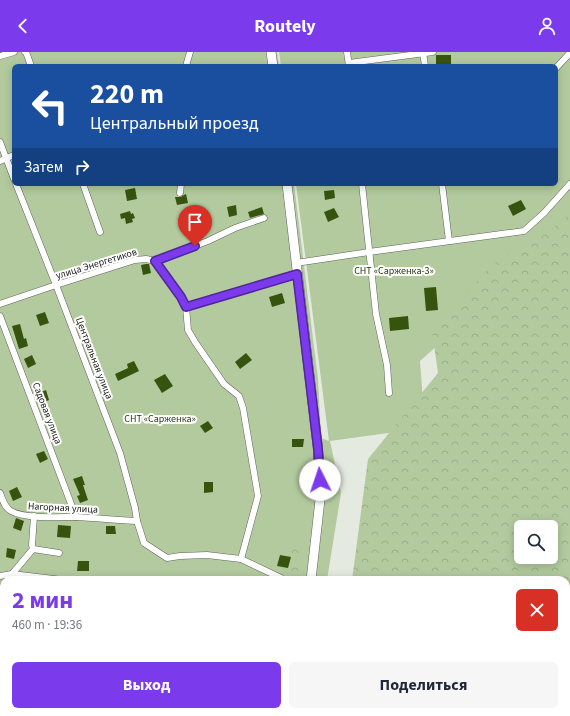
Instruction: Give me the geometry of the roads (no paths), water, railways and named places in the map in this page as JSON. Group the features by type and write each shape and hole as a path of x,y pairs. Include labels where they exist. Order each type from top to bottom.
{"main road":[{"path":"271,52 273,64"},
{"path":"286,186 318,449 321,491 311,576"}],"street":[{"path":"0,56 14,52"},
{"path":"25,52 30,64"},
{"path":"187,64 190,52"},
{"path":"347,52 349,64"},
{"path":"355,64 433,52"},
{"path":"423,53 425,64"},
{"path":"558,66 570,53"},
{"path":"0,142 3,159 12,175"},
{"path":"296,263 524,231 544,213 570,184"},
{"name":"Центральная улица","path":"17,186 120,452 136,508 137,521 144,544 167,558 207,555 241,559"},
{"path":"84,186 100,232"},
{"path":"180,193 181,186"},
{"path":"362,186 376,314 387,365 390,393"},
{"path":"442,186 449,241"},
{"name":"улица Энергетиков","path":"0,304 135,260 146,258 155,261 235,228 264,218"},
{"path":"155,261 181,297 186,307 188,330 191,336 224,384 239,396 243,408 258,496 241,559 277,576"},
{"path":"186,307 297,274"},
{"name":"Садовая улица","path":"0,316 76,517"},
{"name":"Нагорная улица","path":"0,493 5,507 12,512 34,516 137,521"},
{"path":"12,574 33,549 34,516"},
{"path":"33,549 59,553"},
{"path":"0,576 12,574 29,576"}],"park label":[{"name":"СНТ «Сарженка-3»","path":"394,270"},
{"name":"СНТ «Сарженка»","path":"160,418"}]}
